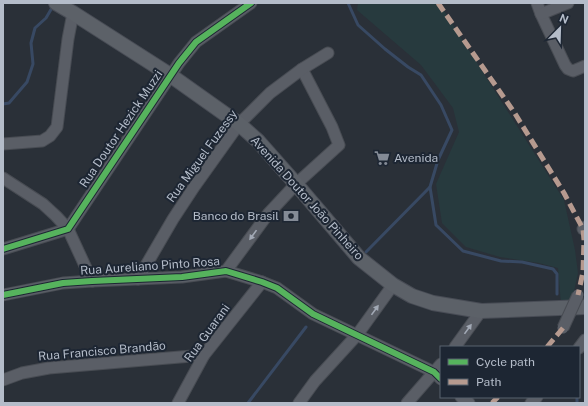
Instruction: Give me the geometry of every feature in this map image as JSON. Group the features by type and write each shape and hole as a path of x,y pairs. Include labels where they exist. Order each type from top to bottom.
{"main road":[{"name":"Avenida Doutor João Pinheiro","path":"56,3 170,76 239,124 258,141 359,258 393,285 412,296 433,303 481,311 585,308"}],"street":[{"name":"Rua Doutor Hezick Muzzi","path":"68,229 170,76 196,42 251,3"},
{"path":"537,3 568,69 573,70 585,66"},
{"path":"541,14 568,3"},
{"path":"3,144 42,141 50,136 57,127 72,12"},
{"name":"Rua Miguel Fuzessy","path":"138,279 173,218 239,124 270,92 302,69 328,54"},
{"path":"226,271 268,214 296,184 339,145 332,127 302,69"},
{"path":"3,178 43,204 68,229 92,281"},
{"path":"3,249 68,229"},
{"name":"Rua Aureliano Pinto Rosa","path":"3,295 64,283 182,277 226,271 277,288 313,314 329,323 439,372"},
{"name":"Rua Guarani","path":"178,403 204,355 262,282"},
{"path":"299,403 315,381 357,335 393,285"},
{"path":"563,328 578,295"},
{"path":"456,346 481,311"},
{"name":"Rua Francisco Brandão","path":"3,380 22,373 49,368 204,355"},
{"path":"407,403 439,372"}],"green space":[{"path":"358,3 439,3 564,200 575,250 578,273 571,305 561,304 558,268 539,263 500,257 466,247 442,223 436,184 459,132 453,108 421,65 357,10"}],"waterway":[{"path":"348,3 358,25 385,49 421,75 441,105 452,130 438,160 430,187 436,225 463,251 501,261 522,262 553,269 557,274 557,294"},
{"path":"3,104 9,103 27,82 33,64 31,43 35,28 46,18 53,6"},
{"path":"366,252 430,187"},
{"path":"248,403 306,327"},
{"path":"577,398 577,403"}],"marked path":[{"path":"438,3 514,112 564,193 583,229 583,272 578,295"},
{"path":"548,346 563,328"},
{"path":"492,403 497,398"}],"cycle path":[{"path":"3,249 68,229 179,63 196,42 251,3"},
{"path":"3,295 63,283 182,277 226,271 277,288 313,314 434,372 440,378"}],"place":[{"name":"Avenida","path":"382,158"},
{"name":"Banco do Brasil","path":"291,216"}]}
